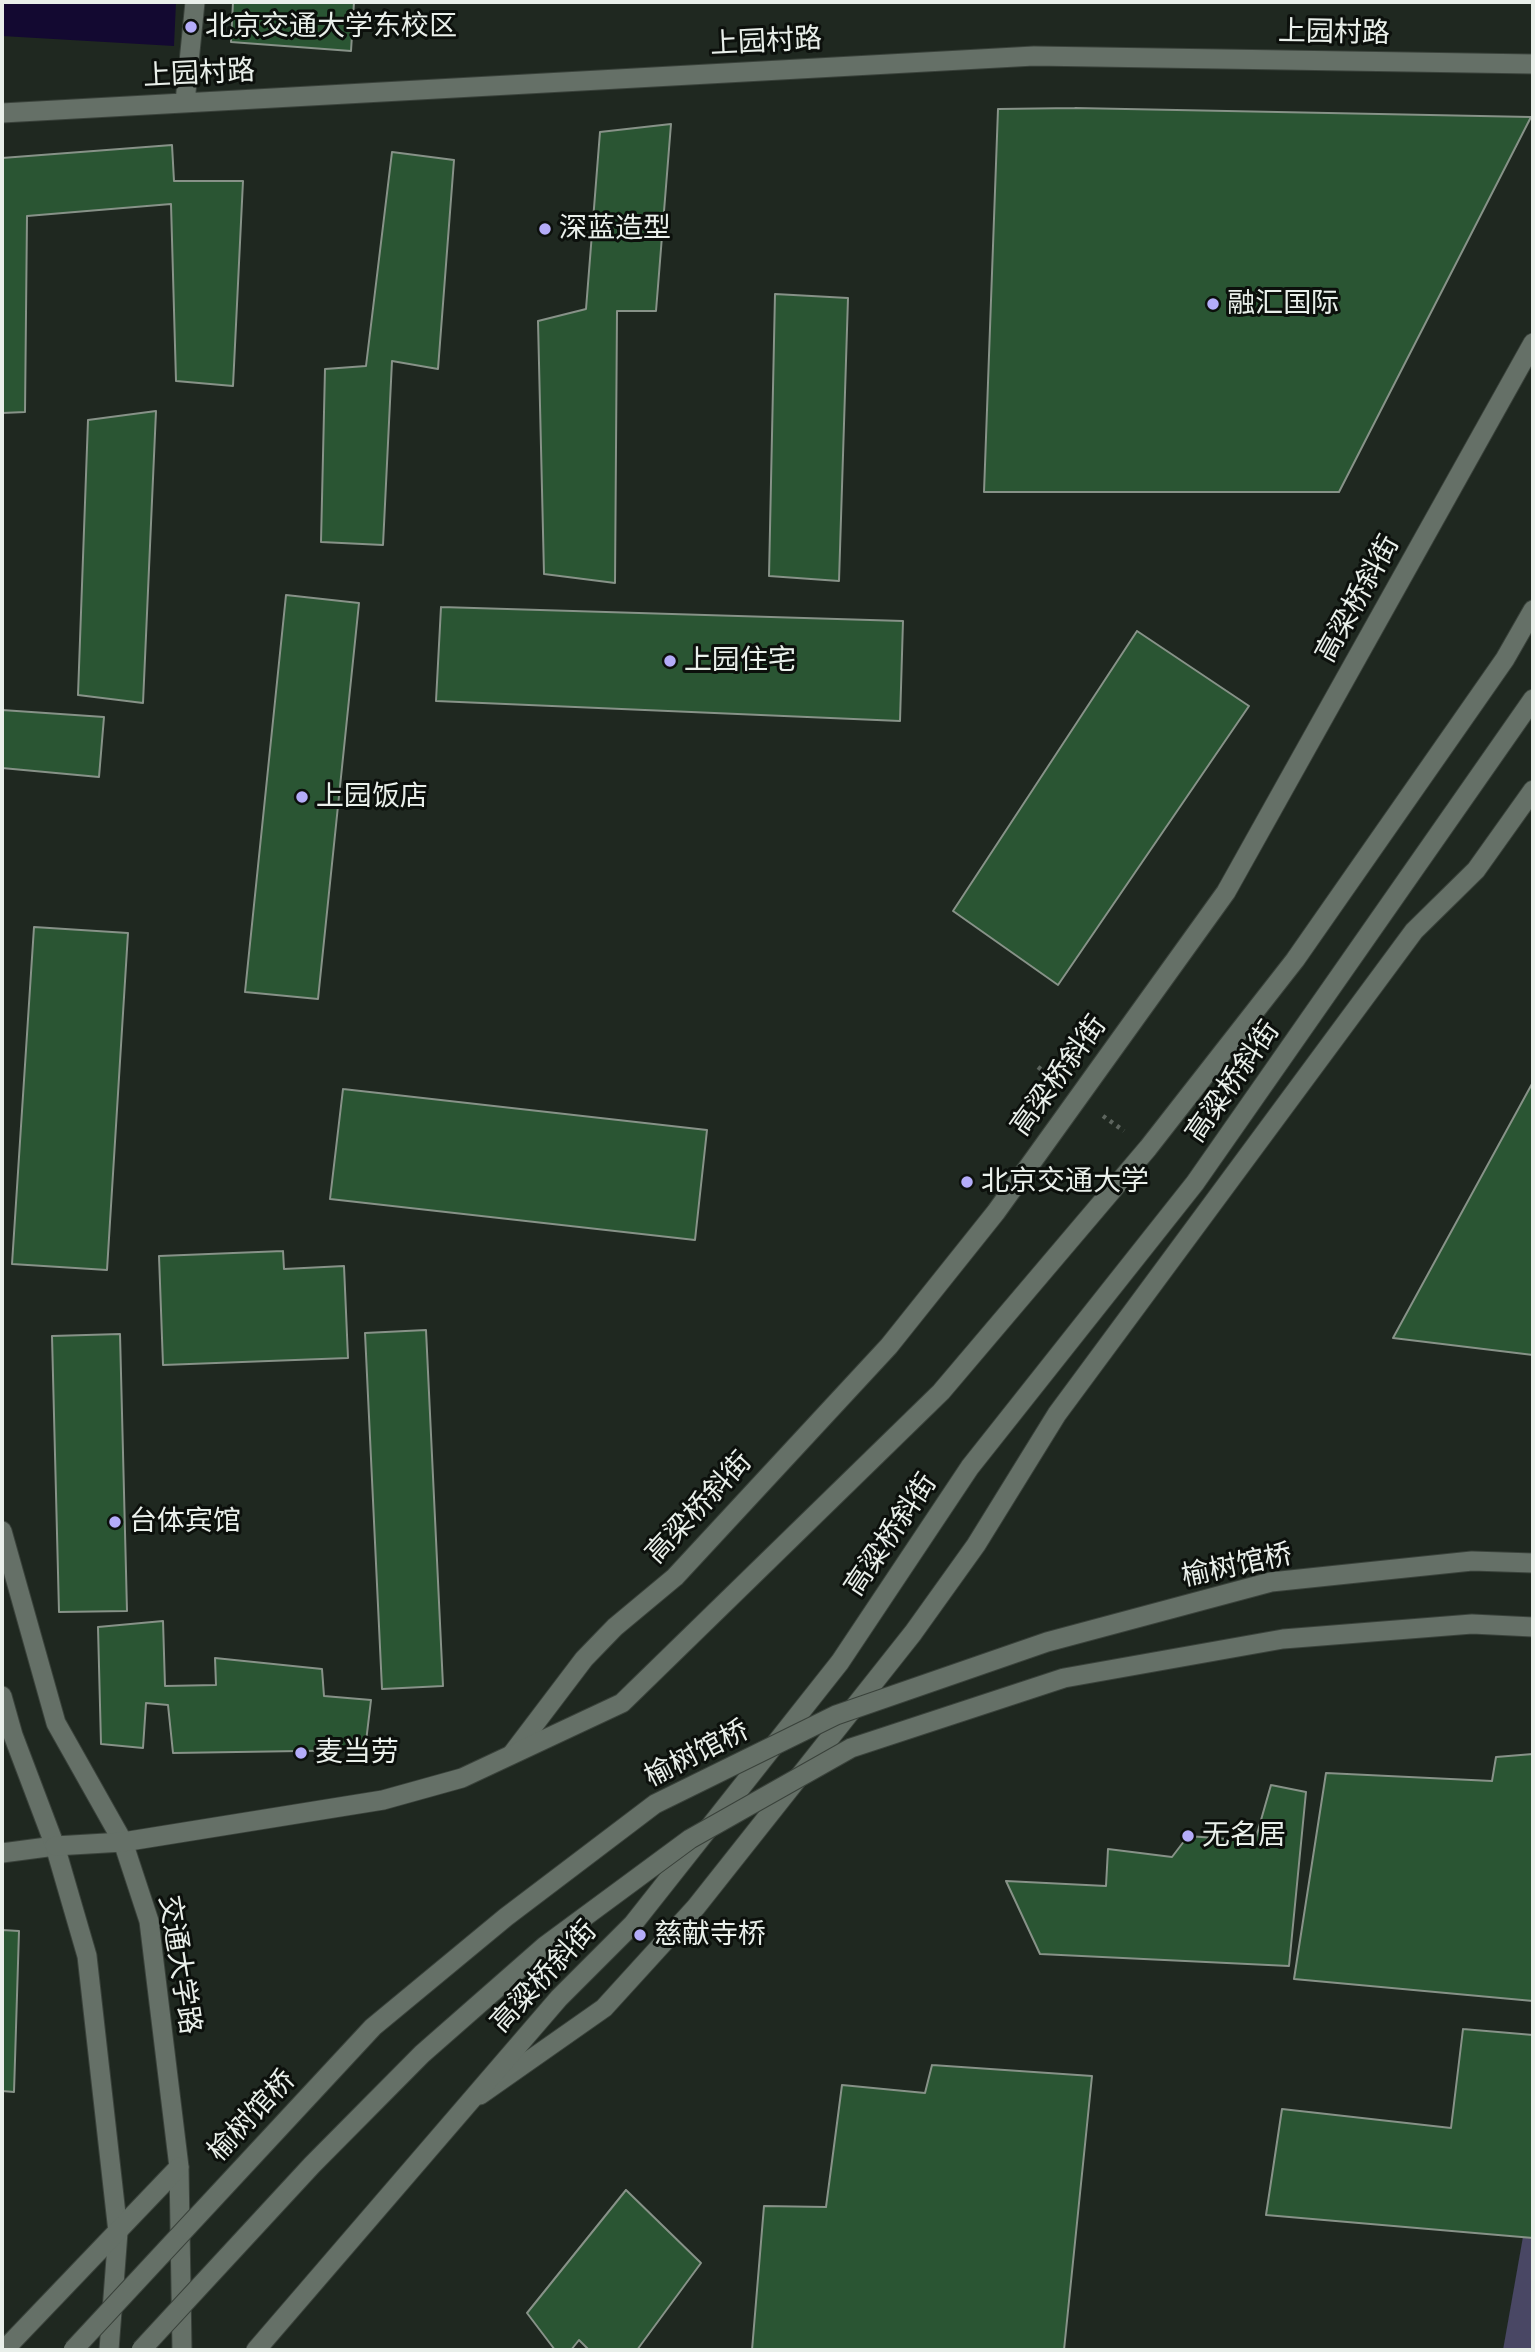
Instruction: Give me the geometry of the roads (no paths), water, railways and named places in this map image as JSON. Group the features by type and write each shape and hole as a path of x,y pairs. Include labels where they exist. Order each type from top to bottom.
{"main road":[{"path":"185,102 195,2"},
{"name":"上园村路","path":"2,113 1034,56 1533,65"},
{"name":"高梁桥斜街","path":"512,1754 584,1659 615,1627 675,1577 889,1346 1003,1201 1226,892 1533,343"},
{"name":"高粱桥斜街","path":"2,1853 55,1846 124,1842 383,1800 462,1778 622,1703 941,1392 1148,1149 1295,960 1505,659 1533,610"},
{"name":"高粱桥斜街","path":"256,2350 559,1998 633,1924 840,1662 970,1467 1195,1183 1530,707"},
{"path":"468,2104 604,2008 696,1907 913,1633 976,1545 1057,1414 1414,931 1476,870 1533,790"},
{"name":"交通大学路","path":"2,1531 56,1723 124,1842 149,1921 179,2167 181,2350"},
{"name":"榆树馆桥","path":"73,2350 373,2027 506,1917 655,1804 836,1715 1046,1642 1271,1582 1472,1561 1533,1563"},
{"path":"141,2350 312,2165 422,2054 545,1947 690,1839 851,1748 1078,1676 1283,1639 1472,1624 1533,1627"},
{"path":"2,1696 55,1846 87,1956 118,2232 109,2350"},
{"path":"4,2350 179,2167"}],"place":[{"name":"北京交通大学东校区","path":"191,27"},
{"name":"深蓝造型","path":"545,229"},
{"name":"融汇国际","path":"1213,304"},
{"name":"上园住宅","path":"670,661"},
{"name":"上园饭店","path":"302,797"},
{"name":"北京交通大学","path":"967,1182"},
{"name":"台体宾馆","path":"115,1522"},
{"name":"麦当劳","path":"301,1753"},
{"name":"无名居","path":"1188,1836"},
{"name":"慈献寺桥","path":"640,1935"}]}
